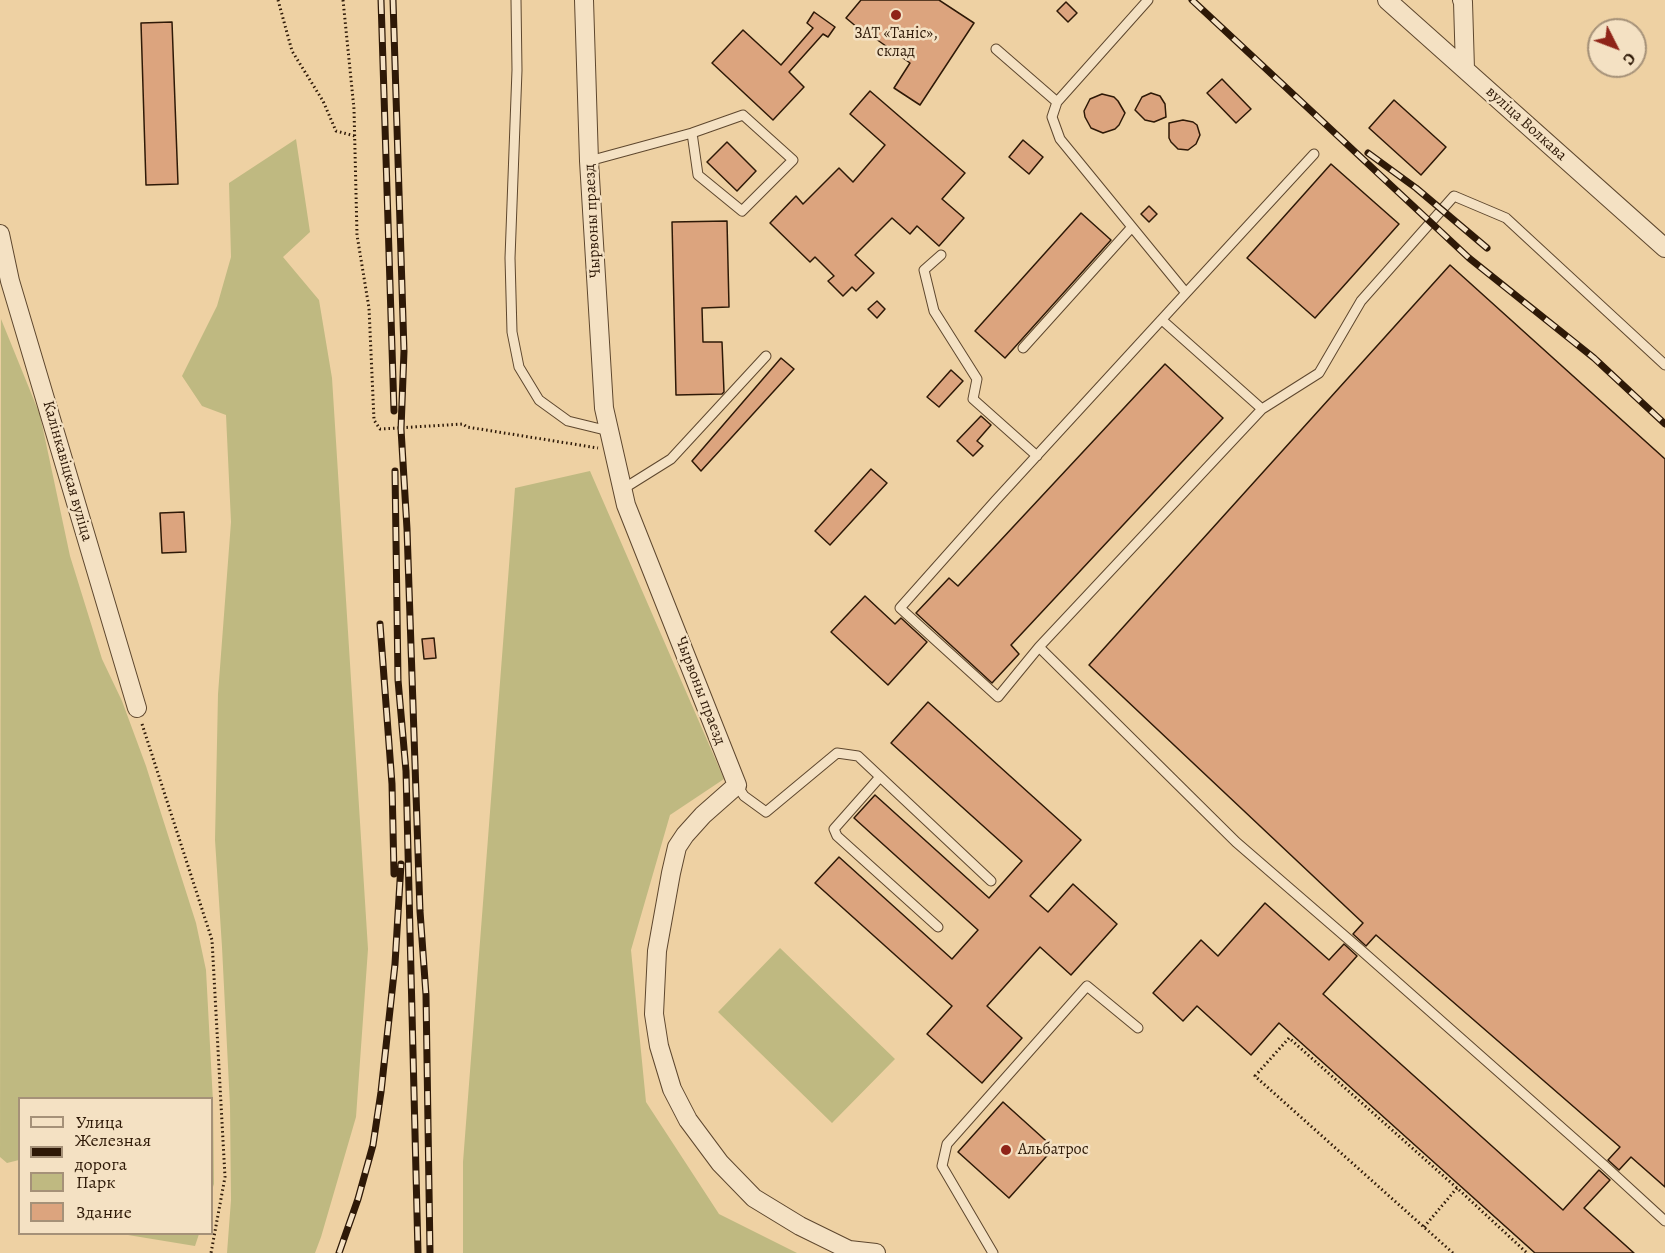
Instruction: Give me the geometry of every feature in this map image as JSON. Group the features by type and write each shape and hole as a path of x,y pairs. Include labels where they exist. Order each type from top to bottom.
{"street":[{"name":"Чырвоны праезд","path":"584,0 589,161 604,408 626,505 737,785"},
{"name":"вуліца Волкава","path":"1387,0 1665,248"},
{"path":"1462,0 1465,69"},
{"name":"Калінкавіцкая вуліца","path":"0,234 10,281 136,708"},
{"path":"737,785 703,815 677,847 657,951 654,1014 659,1046 672,1089 688,1120 720,1163 754,1198 800,1226 849,1250 876,1253"}],"lane":[{"path":"516,0 517,70 510,258 512,332 519,367 539,400 568,421 609,431"},
{"path":"1148,0 1057,102 1052,117 1060,139 1186,293"},
{"path":"996,49 1057,102"},
{"path":"589,161 692,133 743,116 794,160 742,211 698,175 692,133"},
{"path":"1314,154 900,608 998,697 1040,647 1262,409 1319,373 1361,301 1454,196 1506,218 1665,365"},
{"path":"1023,348 1132,227"},
{"path":"941,255 924,270 934,311 977,380 973,399 1037,456"},
{"path":"1162,320 1262,409"},
{"path":"623,489 671,459 766,356"},
{"path":"1040,647 1236,843 1362,951 1665,1221"},
{"path":"737,785 744,796 766,812 837,753 858,756 991,881"},
{"path":"880,777 834,829 837,836 938,927"},
{"path":"993,1253 942,1166 947,1144 1088,986 1138,1029"}],"path":[{"path":"278,0 292,51 323,101 336,131 355,136"},
{"path":"343,0 354,109 357,235 369,308 374,420 380,429 463,424 467,427 614,451"},
{"path":"136,708 212,940 225,1177 211,1253"},
{"path":"1452,1253 1255,1076 1288,1038 1527,1253"},
{"path":"1424,1227 1457,1188"}],"green space":[{"path":"296,139 310,232 283,257 319,300 332,378 368,949 356,1117 315,1253 227,1253 231,1200 230,1106 215,840 218,694 231,522 226,415 202,406 182,376 217,306 231,257 229,183"},
{"path":"1,319 40,415 70,556 102,659 122,701 146,766 196,923 206,970 213,1097 18,1097 18,1160 7,1163 0,1157"},
{"path":"590,471 724,779 670,815 631,950 646,1102 719,1214 797,1253 463,1253 463,1162 515,488"},
{"path":"780,948 895,1059 832,1123 718,1012"},
{"path":"213,1102 214,1184 213,1187"},
{"path":"128,1235 199,1235 195,1246"}],"building":[{"path":"861,0 939,0 974,23 920,105 894,88 910,63 846,18"},
{"path":"1066,2 1077,13 1068,22 1057,11"},
{"path":"814,12 835,27 828,37 823,34 789,72 804,87 773,120 712,63 743,30 781,65 813,28 807,23"},
{"path":"172,22 178,184 146,185 141,23"},
{"path":"1222,79 1251,109 1236,123 1207,93"},
{"path":"870,91 965,173 942,199 964,218 939,246 917,226 910,234 892,218 855,255 874,273 856,291 852,287 843,296 828,281 834,276 815,257 810,262 770,223 796,196 803,204 839,168 853,182 885,145 850,114"},
{"path":"1151,93 1160,96 1165,104 1166,117 1154,122 1145,120 1135,110 1142,97"},
{"path":"1102,94 1114,97 1125,113 1115,129 1103,133 1091,128 1084,111 1090,99"},
{"path":"1394,100 1446,147 1421,175 1369,128"},
{"path":"1183,120 1197,125 1200,135 1196,144 1188,150 1178,149 1169,138 1169,123"},
{"path":"1023,140 1043,157 1029,174 1009,157"},
{"path":"727,142 756,171 737,191 707,162"},
{"path":"1331,164 1399,224 1315,318 1247,258"},
{"path":"1149,206 1157,214 1149,222 1141,214"},
{"path":"1081,213 1111,240 1005,358 975,331"},
{"path":"727,221 729,307 702,308 703,342 722,342 724,392 722,394 676,395 672,222"},
{"path":"1450,265 1665,459 1665,1187 1631,1157 1619,1170 1608,1160 1620,1147 1376,935 1366,946 1353,934 1363,923 1089,665"},
{"path":"877,301 885,309 877,318 868,309"},
{"path":"781,358 794,369 701,471 692,461"},
{"path":"1165,364 1223,418 1011,645 1019,654 992,683 916,613 949,578 958,586"},
{"path":"951,370 963,381 939,407 927,397"},
{"path":"981,416 991,425 977,441 983,446 973,456 957,441"},
{"path":"871,469 887,483 830,545 815,531"},
{"path":"184,512 186,552 162,553 160,513"},
{"path":"865,596 895,624 901,618 927,642 888,685 831,632"},
{"path":"434,638 436,658 424,659 422,639"},
{"path":"928,702 1081,840 1030,896 1048,912 1073,884 1117,924 1071,975 1040,947 987,1006 1022,1038 982,1083 927,1034 952,1006 815,883 839,857 952,959 978,930 854,818 875,795 989,898 1022,861 891,743"},
{"path":"1265,903 1329,960 1344,944 1357,956 1323,994 1563,1210 1599,1170 1610,1180 1584,1208 1634,1253 1535,1253 1279,1023 1251,1055 1197,1006 1183,1021 1153,993 1201,940 1218,956"},
{"name":"Альбатрос","path":"1003,1102 1054,1148 1009,1198 958,1152"}],"railway":[{"path":"381,0 394,411"},
{"path":"393,0 404,351 401,429 407,529 420,911 426,995 430,1253"},
{"path":"1192,0 1469,258 1594,358 1665,424"},
{"path":"1368,153 1416,188 1487,248"},
{"path":"395,471 398,680 406,771 418,1253"},
{"path":"380,624 392,784 394,874"},
{"path":"339,1253 358,1199 373,1145 395,964 401,864"}],"place":[{"name":"ЗАТ «Таніс», склад","path":"896,15"},
{"name":"Альбатрос","path":"1006,1150"}]}
